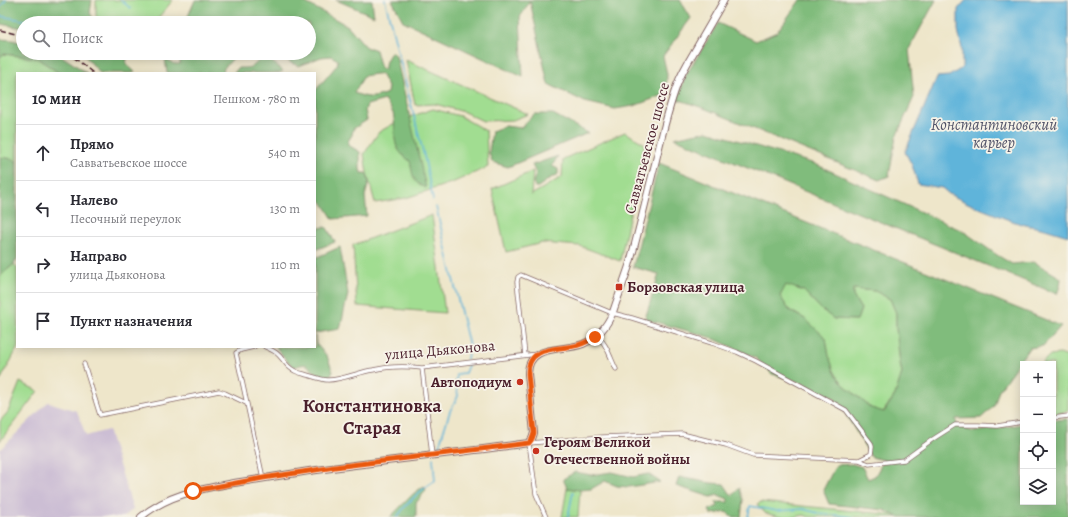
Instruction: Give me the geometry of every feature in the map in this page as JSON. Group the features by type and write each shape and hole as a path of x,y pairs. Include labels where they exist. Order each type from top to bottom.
{"main road":[{"name":"Савватьевское шоссе","path":"612,313 629,266 663,130 675,90 685,67 724,0"},
{"name":"улица Дьяконова","path":"537,354 544,351 579,345 590,340 606,325 612,313"},
{"path":"141,517 157,506 179,495 208,488 335,467 529,443 533,438 534,432 528,369 537,354"}],"street":[{"path":"525,355 517,282 521,274 612,313 737,352 846,410 871,443 871,454 859,460"},
{"path":"597,335 605,343 616,369"},
{"path":"250,348 236,353 263,478"},
{"name":"улица Дьяконова","path":"268,348 280,355 292,369 304,374 328,380 373,370 406,366 422,368 537,354"},
{"path":"84,364 100,415 219,391 246,402"},
{"path":"422,368 432,455"},
{"path":"1056,418 1068,416"},
{"path":"546,517 536,494 529,443 603,437 682,434 726,445 753,456 859,460 869,464 904,460 955,425 997,426 1020,422"}],"shaded area":[{"path":"48,402 77,411 86,436 108,430 133,509 124,517 0,517 0,450"}],"green space":[{"path":"0,0 92,0 90,13 92,16 16,16 16,27 0,24"},
{"path":"96,0 173,0 160,16 96,16"},
{"path":"195,0 297,0 306,3 348,26 367,48 376,50 381,69 385,69 386,62 392,51 396,56 426,188 418,184 414,178 410,161 403,156 396,145 393,113 385,100 367,105 365,110 367,120 353,129 348,145 360,152 361,173 367,174 369,182 365,196 367,216 333,219 316,195 316,90 337,65 338,60 331,56 316,59 316,16 188,16","holes":["375,74 381,74 388,87 387,93 378,96 370,97 354,93 364,76"]},
{"path":"336,0 372,0 374,16"},
{"path":"392,0 680,0 691,18 663,56 667,74 666,94 634,106 615,109 585,102 548,84 530,1 520,17 523,77 403,21"},
{"path":"800,0 936,0 909,49 914,97 896,137 889,176 879,180 706,109 677,99 686,75 718,23 756,41 777,32"},
{"path":"0,39 16,41 16,55 4,54 0,57"},
{"path":"3,54 16,56 16,60 40,60 58,72 16,72 16,161 13,159 0,157 0,57"},
{"path":"40,60 68,60 86,72 58,72"},
{"path":"89,60 127,60 126,64 135,72 99,72"},
{"path":"165,60 174,64 180,64 180,60 231,60 224,68 223,72 167,72"},
{"path":"259,60 268,60 283,71 235,72 238,68 249,67 257,63"},
{"path":"288,60 314,60 299,66"},
{"path":"406,60 528,114 513,120 483,121 464,112 435,104 415,105"},
{"path":"433,109 460,116 486,131 488,167 454,182 406,198 375,203 367,173 364,154 379,132 400,120"},
{"path":"534,114 553,114 588,133 508,167 492,162 489,153 492,131 505,126 521,128"},
{"path":"707,131 815,164 963,231 1012,264 1034,262 1061,278 1057,294 674,138"},
{"path":"625,132 645,144 620,261 580,246 542,243 506,252 492,189 533,171 531,195 562,177 563,159"},
{"path":"558,156 552,166 558,169 558,174 538,187 535,187 533,183 536,173 532,165"},
{"path":"0,157 13,159 16,161 16,261 0,276"},
{"path":"659,163 1061,326 1043,346 1029,348 999,390 994,406 981,418 956,419 957,426 974,432 1020,424 1020,505 1056,505 1056,420 1068,419 1068,517 898,517 884,510 829,504 823,490 836,465 852,464 862,467 868,479 875,476 884,460 871,457 844,411 834,398 796,381 772,374 756,358 710,337 645,319 659,274 633,267","holes":["786,285 804,291 822,310 834,319 857,320 861,309 853,296 853,289 875,291 890,299 896,313 896,328 902,373 895,395 884,412 871,408 843,384 834,371 829,356 826,338 805,319 789,310 780,296"]},
{"path":"432,215 445,313 357,306 353,245"},
{"path":"324,227 327,228 335,242 316,250 316,229"},
{"path":"340,247 348,294 340,329 316,333 316,258"},
{"path":"14,264 16,267 16,348 17,348 0,381 0,276"},
{"path":"786,284 804,291 822,310 834,319 857,320 861,309 853,296 853,289 875,291 890,299 896,313 896,328 902,373 895,395 883,412 871,408 843,384 834,371 829,356 805,319 789,310 780,296"},
{"path":"316,344 327,356 333,372 328,379 316,373 307,365 294,367 277,348 316,348"},
{"path":"1060,354 1068,357 1068,409 1067,411 1056,414 1056,361 1044,361 1050,355"},
{"path":"20,382 38,391 0,441 0,421 8,412"},
{"path":"575,472 591,475 612,472 633,477 648,474 660,482 629,487 617,486 605,481 591,489 580,490 567,488 563,479"},
{"path":"679,477 724,484 732,496 739,488 743,500 741,517 733,517 726,512 711,514 709,510 718,506 716,502 728,502 728,499 718,495 711,497 676,486"},
{"path":"424,486 426,490 416,503 416,517 390,517 413,494"},
{"path":"567,488 580,490 578,517 562,517"},
{"path":"761,502 895,515 898,517 809,517 804,515 795,517 780,517 765,513 757,504"}],"water":[{"name":"Константиновский карьер","path":"966,0 1068,0 1068,236 1004,218 949,194 942,188 918,184 912,165 905,152 937,77 949,76 962,68 962,49 958,30 958,9"}],"waterway":[{"path":"0,8 6,0"},
{"path":"121,0 130,8"},
{"path":"385,0 425,160 433,200"},
{"path":"0,16 16,19"},
{"path":"436,207 469,346 467,359"},
{"path":"438,449 450,411 458,396 456,382 457,374 465,373 468,365"},
{"path":"397,517 414,497 435,481 433,458"},
{"path":"568,517 573,492"},
{"path":"748,517 750,506 777,511 803,509 818,513 853,517"}],"railway":[{"path":"0,30 16,34"},
{"path":"77,60 92,72"}],"place":[{"name":"Борзовская улица","path":"619,287"},
{"name":"Автоподиум","path":"520,382"},
{"name":"Героям Великой Отечественной войны","path":"536,451"}],"district":[{"name":"Константиновка Старая","path":"372,417"}],"route":[{"path":"193,491 335,467 529,443 534,437 528,374 528,369 531,362 535,356 542,351 576,346 595,337"}]}
